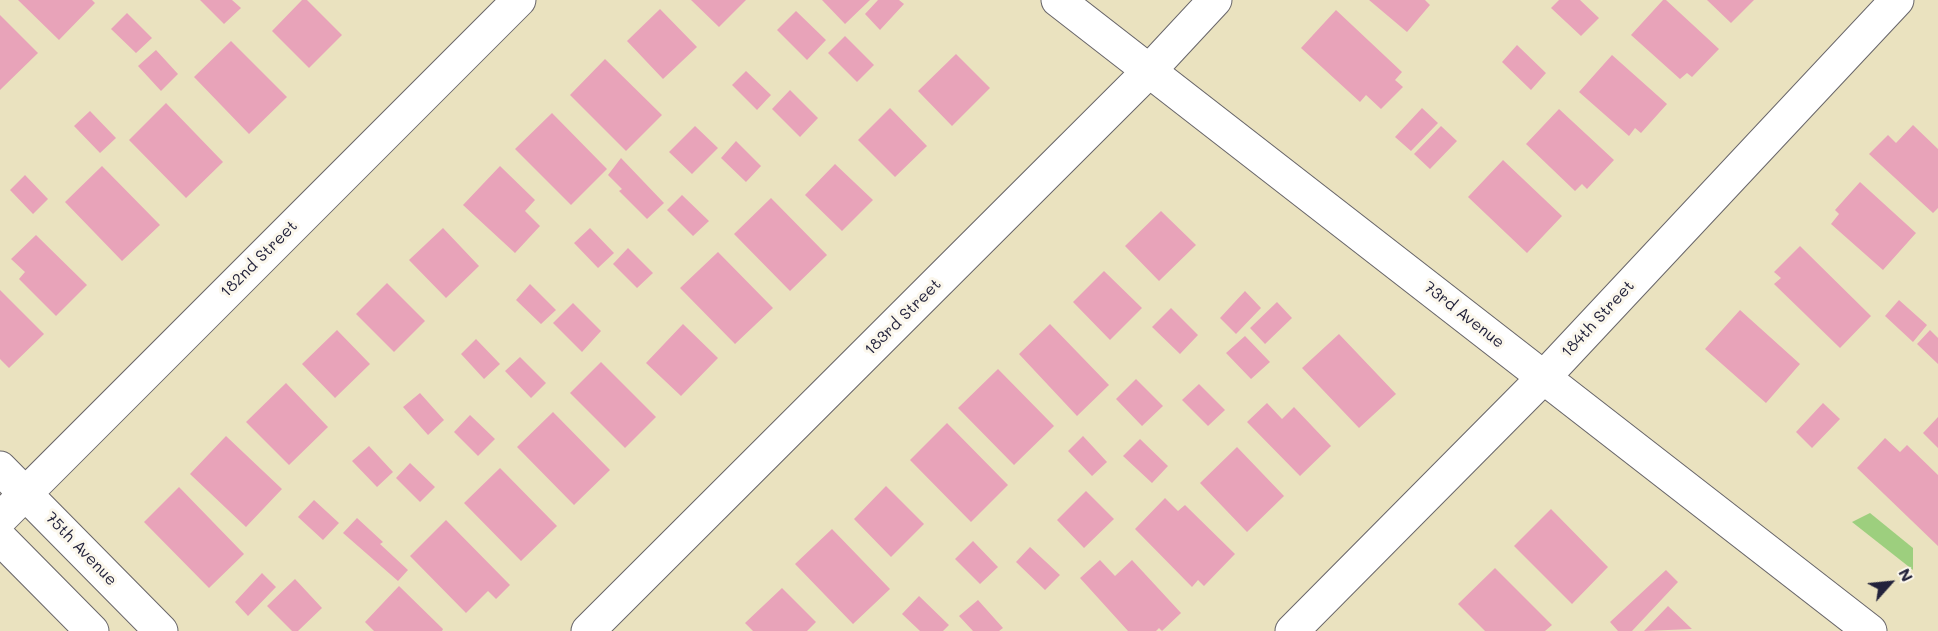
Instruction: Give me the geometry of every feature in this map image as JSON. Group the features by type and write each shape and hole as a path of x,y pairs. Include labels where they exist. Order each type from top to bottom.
{"street":[{"name":"182nd Street","path":"0,519 519,0"},
{"name":"73rd Avenue","path":"1058,0 1870,631"},
{"name":"183rd Street","path":"588,631 1149,71 1215,0"},
{"name":"184th Street","path":"1292,631 1544,377 1897,0"},
{"name":"75th Avenue","path":"0,468 161,631"},
{"path":"0,538 92,631"}],"green space":[{"path":"1870,513 1913,548 1913,570 1852,522"}],"building":[{"path":"18,0 92,0 95,3 59,40"},
{"path":"200,0 232,0 241,8 224,24"},
{"path":"302,0 307,0 342,35 309,68 272,31"},
{"path":"691,0 746,0 719,27"},
{"path":"822,0 870,0 845,24"},
{"path":"878,0 899,0 904,4 880,30 865,14"},
{"path":"1369,0 1425,0 1430,5 1407,32"},
{"path":"1559,0 1580,0 1599,18 1581,36 1551,8"},
{"path":"1663,0 1666,0 1719,49 1692,77 1687,73 1680,79 1631,35"},
{"path":"1707,0 1754,0 1731,23"},
{"path":"660,9 697,47 663,79 627,41"},
{"path":"1336,10 1402,72 1395,80 1403,87 1381,109 1366,95 1360,102 1301,48"},
{"path":"796,11 826,40 807,60 777,30"},
{"path":"127,13 152,38 136,53 111,29"},
{"path":"0,15 38,53 0,90"},
{"path":"845,36 874,65 857,82 828,53"},
{"path":"231,41 287,97 249,134 194,77"},
{"path":"1517,45 1546,73 1531,90 1502,62"},
{"path":"156,50 178,74 161,91 138,66"},
{"path":"956,54 990,88 952,126 918,91"},
{"path":"1612,55 1667,104 1641,133 1635,128 1629,136 1579,92"},
{"path":"605,59 662,115 626,151 570,95"},
{"path":"746,71 771,95 757,110 732,85"},
{"path":"790,90 818,118 800,137 772,109"},
{"path":"166,103 223,162 186,198 129,140"},
{"path":"890,108 927,146 895,177 858,140"},
{"path":"1422,108 1438,123 1411,151 1395,137"},
{"path":"1559,109 1614,160 1587,189 1582,184 1575,191 1526,144"},
{"path":"90,111 116,138 100,153 74,126"},
{"path":"552,113 607,169 571,205 515,149"},
{"path":"1913,125 1938,149 1938,208 1933,213 1869,154 1888,135 1896,143"},
{"path":"695,126 718,148 692,174 669,152"},
{"path":"1441,126 1457,141 1430,169 1414,154"},
{"path":"736,141 761,166 746,182 721,158"},
{"path":"621,158 664,203 647,219 619,191 622,189 608,175"},
{"path":"1503,160 1562,216 1527,253 1468,197"},
{"path":"835,164 873,200 842,231 805,195"},
{"path":"102,166 160,225 122,261 65,202"},
{"path":"500,166 535,200 525,211 540,226 515,253 463,205"},
{"path":"25,175 48,199 33,214 10,190"},
{"path":"1860,182 1916,233 1883,270 1831,224 1839,214 1835,210"},
{"path":"682,195 709,221 693,236 667,210"},
{"path":"771,198 827,255 790,291 734,234"},
{"path":"1161,211 1196,245 1159,281 1125,246"},
{"path":"443,228 479,266 446,298 409,260"},
{"path":"590,228 614,253 598,268 574,243"},
{"path":"36,235 87,285 56,316 19,279 25,272 11,259"},
{"path":"1800,246 1871,316 1840,348 1774,284 1781,278 1774,272"},
{"path":"628,248 653,273 637,288 613,264"},
{"path":"718,252 773,308 735,344 680,288"},
{"path":"1104,271 1142,308 1110,340 1073,302"},
{"path":"387,283 425,321 394,352 356,314"},
{"path":"530,284 556,310 541,324 516,300"},
{"path":"0,290 44,334 9,368 0,359"},
{"path":"1245,291 1261,308 1236,334 1220,318"},
{"path":"1899,300 1927,325 1913,342 1885,316"},
{"path":"1277,302 1292,318 1265,344 1250,328"},
{"path":"573,303 601,331 582,352 553,323"},
{"path":"1171,308 1198,335 1180,354 1152,327"},
{"path":"1740,310 1800,364 1766,403 1705,349"},
{"path":"683,324 718,358 681,396 646,363"},
{"path":"1050,324 1109,385 1077,416 1019,354"},
{"path":"337,330 370,364 335,398 302,364"},
{"path":"1930,330 1938,338 1938,364 1917,344"},
{"path":"1339,334 1396,394 1359,428 1302,368"},
{"path":"1245,336 1270,362 1251,379 1226,353"},
{"path":"476,339 500,364 484,379 461,354"},
{"path":"520,357 546,383 531,398 505,371"},
{"path":"601,362 656,417 625,448 570,393"},
{"path":"998,369 1054,426 1014,465 958,408"},
{"path":"1136,379 1163,406 1142,426 1116,399"},
{"path":"286,383 328,427 289,465 246,422"},
{"path":"1199,384 1225,410 1208,426 1182,400"},
{"path":"420,393 444,420 428,435 403,407"},
{"path":"1267,403 1282,419 1294,407 1331,446 1300,476 1247,422"},
{"path":"1823,403 1840,419 1812,448 1796,432"},
{"path":"553,412 610,470 574,505 517,447"},
{"path":"470,415 495,439 478,456 454,432"},
{"path":"1938,417 1938,448 1923,433"},
{"path":"947,423 1008,485 971,522 910,460"},
{"path":"226,436 282,489 246,527 190,474"},
{"path":"1083,436 1107,462 1092,476 1068,451"},
{"path":"1885,438 1900,452 1907,445 1938,475 1938,546 1857,468"},
{"path":"1140,439 1168,466 1152,483 1123,456"},
{"path":"369,446 393,472 377,487 352,461"},
{"path":"1237,447 1284,496 1247,532 1200,483"},
{"path":"410,463 435,487 420,502 396,478"},
{"path":"500,468 557,526 521,561 464,503"},
{"path":"886,486 924,524 891,557 854,519"},
{"path":"179,487 244,554 209,588 144,522"},
{"path":"1086,491 1114,519 1084,548 1057,520"},
{"path":"1165,498 1178,511 1185,505 1235,554 1204,586 1198,580 1192,587 1135,529"},
{"path":"314,500 339,523 323,540 298,517"},
{"path":"1551,509 1608,567 1572,604 1514,546"},
{"path":"357,518 408,570 398,581 343,533"},
{"path":"446,520 510,585 496,599 488,591 466,613 410,556"},
{"path":"832,529 890,589 853,624 795,564"},
{"path":"973,541 998,567 980,584 955,559"},
{"path":"1030,547 1060,575 1045,590 1016,562"},
{"path":"1100,560 1115,576 1132,560 1181,613 1162,631 1159,628 1156,631 1128,631 1080,578"},
{"path":"1495,568 1552,625 1545,631 1485,631 1458,604"},
{"path":"1666,570 1678,582 1632,631 1618,631 1610,622"},
{"path":"262,573 276,587 248,616 235,602"},
{"path":"295,579 322,608 298,631 292,631 267,606"},
{"path":"399,586 443,629 442,631 374,631 365,622"},
{"path":"782,588 816,622 807,631 753,631 745,623"},
{"path":"919,596 949,625 943,631 920,631 902,614"},
{"path":"978,600 1003,628 999,631 973,631 959,616"},
{"path":"1668,606 1692,629 1644,631"}]}
